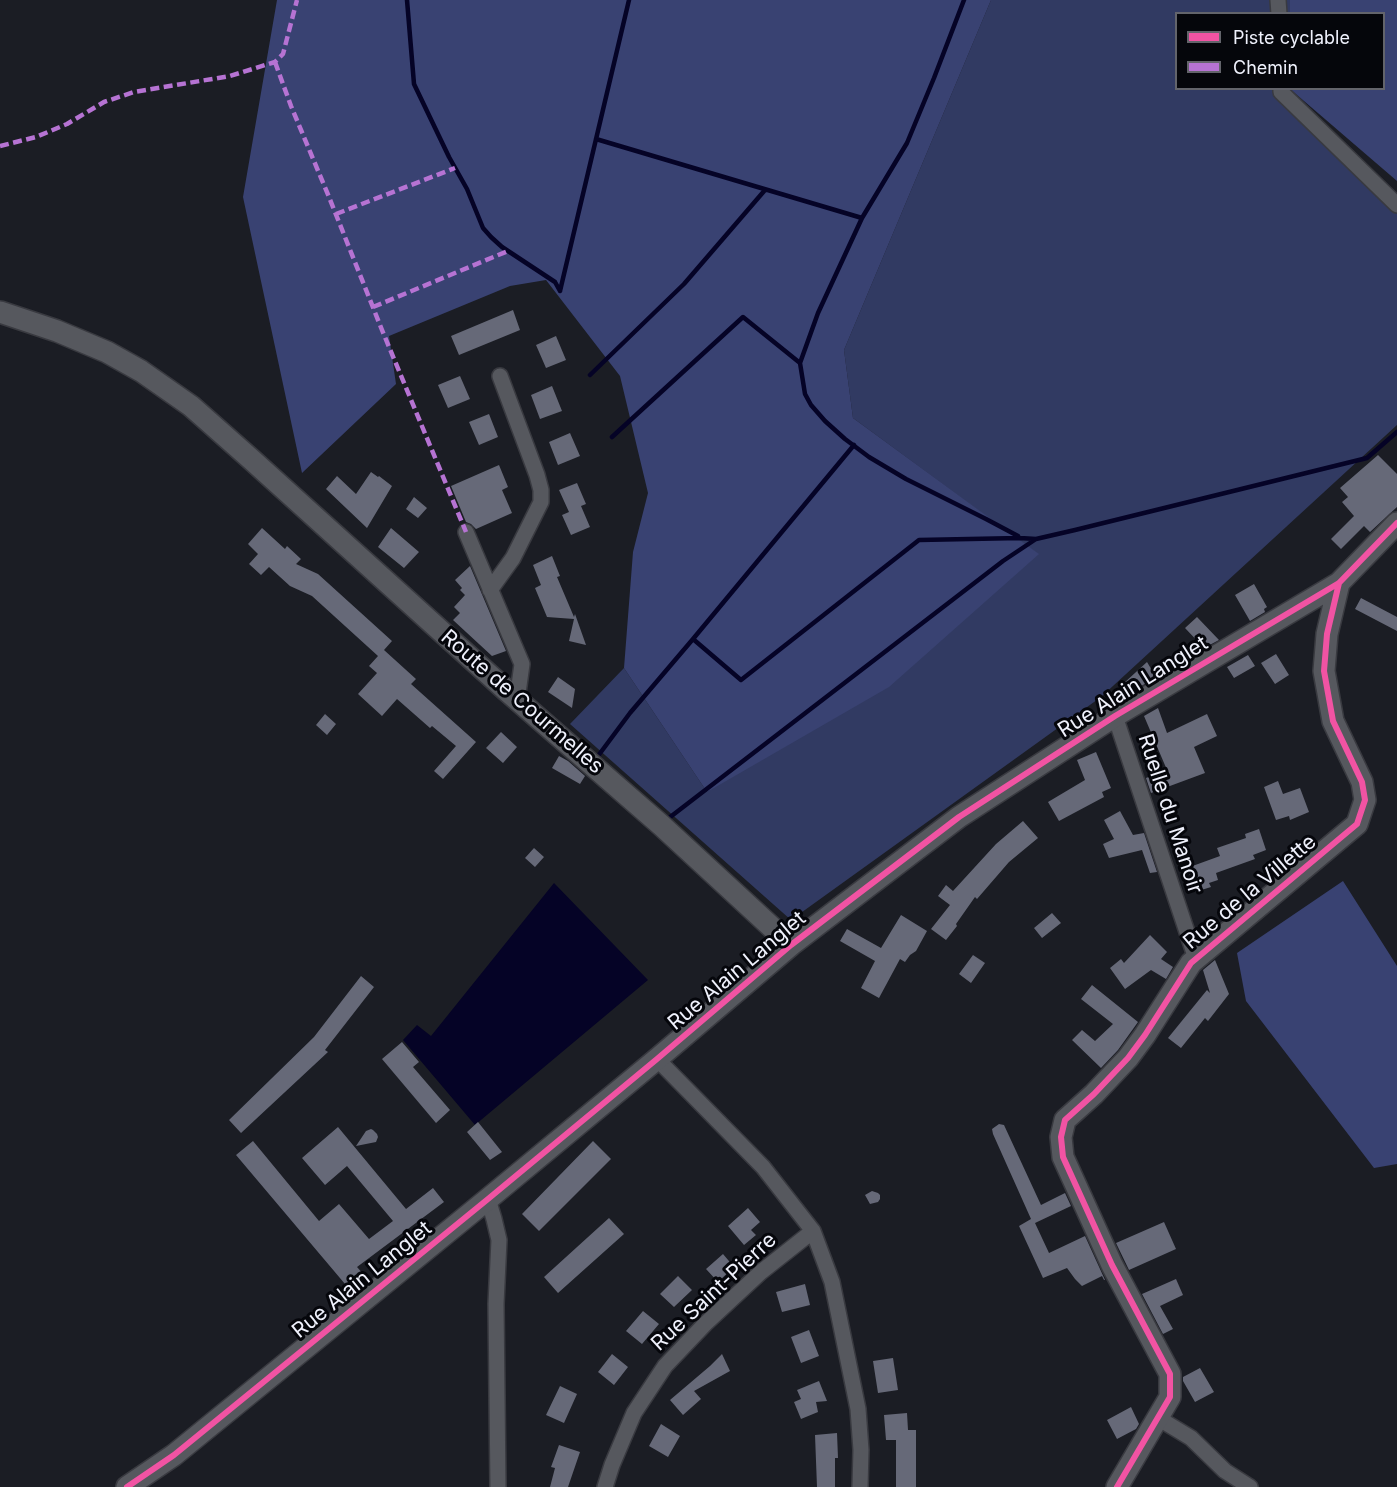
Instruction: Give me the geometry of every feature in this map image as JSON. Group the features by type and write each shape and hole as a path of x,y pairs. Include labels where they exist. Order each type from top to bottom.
{"street":[{"path":"1281,90 1397,205"},
{"name":"Route de Courmelles","path":"0,312 57,331 106,352 141,371 191,406 517,700 661,825 791,945"},
{"path":"490,590 513,558 541,502 541,489 537,475 500,376"},
{"name":"Rue Alain Langlet","path":"127,1487 174,1455 488,1199 791,945 959,817 1115,716 1339,583 1397,523"},
{"path":"466,532 522,664 517,700"},
{"name":"Rue de la Villette","path":"1117,1487 1170,1397 1170,1374 1085,1209 1063,1157 1060,1137 1065,1120 1094,1094 1128,1058 1191,963 1357,824 1365,800 1362,782 1333,721 1324,671 1328,634 1339,583"},
{"name":"Ruelle du Manoir","path":"1115,716 1196,959"},
{"path":"657,1059 763,1167 813,1231 832,1282 858,1408 861,1450 860,1487"},
{"path":"488,1199 499,1240 496,1304 498,1487"},
{"name":"Rue Saint-Pierre","path":"605,1487 634,1413 664,1366 761,1272 813,1231"},
{"path":"1158,1418 1191,1438 1225,1471 1250,1487"}],"shaded area":[{"path":"277,0 991,0 844,350 853,418 1039,554 889,687 707,792 624,668 633,552 648,493 620,376 546,280 510,286 389,336 396,384 302,473 243,197"},
{"path":"991,0 1290,0 1290,12 1175,12 1175,90 1291,90 1397,205 1397,425 1101,697 791,920 570,724 624,668 707,792 1038,554 853,418 844,350"},
{"path":"1290,0 1397,0 1397,181 1291,90 1385,90 1385,12 1290,12"},
{"path":"1343,881 1397,966 1397,1164 1374,1168 1246,1001 1237,953"},
{"path":"554,883 648,980 475,1125 403,1040 417,1025 431,1036"}],"building":[{"path":"513,310 520,330 459,355 451,336"},
{"path":"556,336 566,360 546,368 536,345"},
{"path":"460,376 470,399 448,408 438,385"},
{"path":"552,386 562,411 540,419 531,395"},
{"path":"489,414 498,437 479,445 469,422"},
{"path":"570,433 580,456 558,465 549,442"},
{"path":"1378,455 1397,474 1397,507 1370,532 1364,526 1341,549 1331,539 1354,516 1342,502 1348,497 1340,488"},
{"path":"499,465 508,487 502,490 512,513 476,529 466,522 451,486"},
{"path":"371,472 392,486 367,528 326,489 337,476 356,494"},
{"path":"577,483 586,504 581,506 590,527 571,535 562,515 569,512 559,490"},
{"path":"414,497 427,508 418,518 406,509"},
{"path":"262,528 285,549 287,546 301,559 296,564 318,574 392,641 384,650 416,679 411,684 476,742 443,779 434,771 456,746 432,726 430,728 397,699 382,716 358,694 377,673 369,666 378,656 312,596 290,586 269,567 261,575 249,564 258,554 248,544"},
{"path":"391,528 419,552 404,568 378,547"},
{"path":"552,556 560,576 557,577 574,617 575,614 586,645 569,641 574,619 547,617 535,588 541,585 533,565"},
{"path":"470,566 506,651 492,656 453,620 460,613 454,607 465,595 455,580"},
{"path":"1254,584 1267,607 1264,609 1265,612 1250,621 1235,595"},
{"path":"1361,598 1397,617 1397,631 1355,609"},
{"path":"1197,617 1219,640 1204,648 1185,628"},
{"path":"1276,654 1289,675 1275,684 1261,663"},
{"path":"1248,655 1255,666 1234,678 1227,667"},
{"path":"1147,662 1156,677 1130,693 1124,683"},
{"path":"558,677 575,689 572,708 548,692"},
{"path":"1158,708 1167,733 1207,714 1217,736 1194,747 1205,773 1151,793 1146,778 1167,770 1144,716"},
{"path":"325,714 336,724 327,735 316,725"},
{"path":"501,732 517,747 503,763 486,748"},
{"path":"1096,752 1111,788 1102,792 1104,797 1059,821 1048,802 1085,780 1077,760"},
{"path":"559,756 585,776 580,784 552,768"},
{"path":"1278,781 1283,794 1300,788 1309,812 1290,820 1289,816 1276,820 1264,787"},
{"path":"1120,811 1133,835 1144,833 1157,872 1150,873 1142,850 1109,858 1103,844 1114,839 1104,820"},
{"path":"1023,821 1038,838 1009,862 977,899 975,897 946,940 931,929 950,905 938,896 946,885 953,891 996,844"},
{"path":"1259,829 1266,850 1253,855 1255,859 1216,873 1218,880 1209,883 1211,887 1195,892 1187,868 1220,856 1217,848 1246,838 1245,834"},
{"path":"534,848 544,857 535,867 525,858"},
{"path":"1052,913 1061,923 1042,938 1034,928"},
{"path":"901,915 927,931 916,951 905,962 900,959 879,998 861,988 875,961 840,941 847,929 881,948"},
{"path":"1150,935 1167,952 1161,959 1173,967 1166,979 1151,970 1125,989 1110,968 1121,959 1124,963"},
{"path":"973,955 985,963 971,983 959,974"},
{"path":"1215,960 1229,994 1208,1021 1205,1018 1181,1048 1168,1038 1207,990 1210,993 1203,970"},
{"path":"361,976 374,987 325,1050 328,1052 241,1133 229,1120 314,1037"},
{"path":"1092,985 1138,1022 1118,1050 1101,1068 1072,1040 1082,1030 1095,1041 1113,1024 1081,999"},
{"path":"402,1042 419,1062 413,1067 450,1110 436,1123 382,1059"},
{"path":"478,1122 502,1152 490,1160 467,1132"},
{"path":"999,1124 1004,1125 1041,1205 1065,1193 1071,1206 1035,1223 1049,1253 1085,1236 1105,1280 1102,1276 1082,1286 1067,1268 1043,1278 1019,1226 1031,1219 993,1134 992,1129"},
{"path":"338,1127 406,1209 433,1188 444,1202 357,1267 364,1275 345,1284 236,1155 253,1141 319,1221 339,1204 369,1239 393,1221 347,1166 325,1185 302,1158"},
{"path":"371,1129 377,1134 376,1142 356,1146 366,1131"},
{"path":"593,1141 611,1159 539,1231 522,1214"},
{"path":"872,1191 880,1195 880,1199 870,1204 865,1195"},
{"path":"748,1208 760,1222 751,1230 756,1235 744,1245 728,1226"},
{"path":"609,1218 624,1234 558,1293 544,1277"},
{"path":"1164,1222 1176,1249 1129,1270 1116,1243"},
{"path":"723,1254 734,1267 718,1282 706,1269"},
{"path":"678,1276 692,1290 674,1307 660,1294"},
{"path":"1176,1279 1183,1295 1160,1306 1173,1329 1163,1334 1142,1294"},
{"path":"805,1284 810,1305 782,1312 776,1292"},
{"path":"643,1311 659,1324 642,1344 626,1331"},
{"path":"809,1330 819,1356 801,1363 791,1337"},
{"path":"612,1354 628,1367 614,1385 598,1372"},
{"path":"722,1354 730,1371 694,1391 701,1399 683,1415 670,1400"},
{"path":"893,1358 898,1390 878,1393 873,1361"},
{"path":"1200,1368 1214,1392 1195,1402 1183,1377"},
{"path":"819,1381 827,1401 816,1402 818,1412 801,1419 794,1402 801,1399 797,1390"},
{"path":"560,1386 577,1394 564,1423 546,1415"},
{"path":"1131,1407 1139,1424 1136,1429 1117,1439 1107,1420"},
{"path":"907,1413 908,1430 916,1430 916,1487 896,1487 896,1440 886,1440 884,1415"},
{"path":"661,1424 680,1436 668,1457 649,1446"},
{"path":"837,1433 838,1458 835,1458 835,1487 817,1487 815,1435"},
{"path":"559,1445 580,1452 568,1487 550,1487 555,1468 551,1467"}],"waterway":[{"path":"407,0 414,84 467,189 483,228 502,247 555,282 560,291"},
{"path":"560,291 629,0"},
{"path":"964,0 907,143 862,218 818,313 800,363 805,394 811,405 845,439 869,457 906,479 1018,536"},
{"path":"596,139 862,218"},
{"path":"590,375 684,284 765,190"},
{"path":"612,437 743,317 800,363"},
{"path":"595,760 630,713 693,639 741,680 919,540 1036,539 1367,458 1397,432"},
{"path":"693,639 854,445"},
{"path":"665,821 1003,561 1036,539"}],"marked path":[{"path":"0,146 36,137 67,124 104,102 134,92 230,76 275,62 283,54 297,0"},
{"path":"275,62 466,532"},
{"path":"336,214 455,168"},
{"path":"373,307 508,251"}],"cycle path":[{"path":"127,1487 174,1455 488,1199 791,945 959,817 1115,716 1339,583 1397,523"},
{"path":"1117,1487 1170,1397 1170,1374 1112,1265 1063,1157 1061,1137 1065,1120 1094,1094 1128,1058 1191,963 1357,824 1365,800 1362,782 1333,721 1324,671 1327,634 1339,583"}]}
